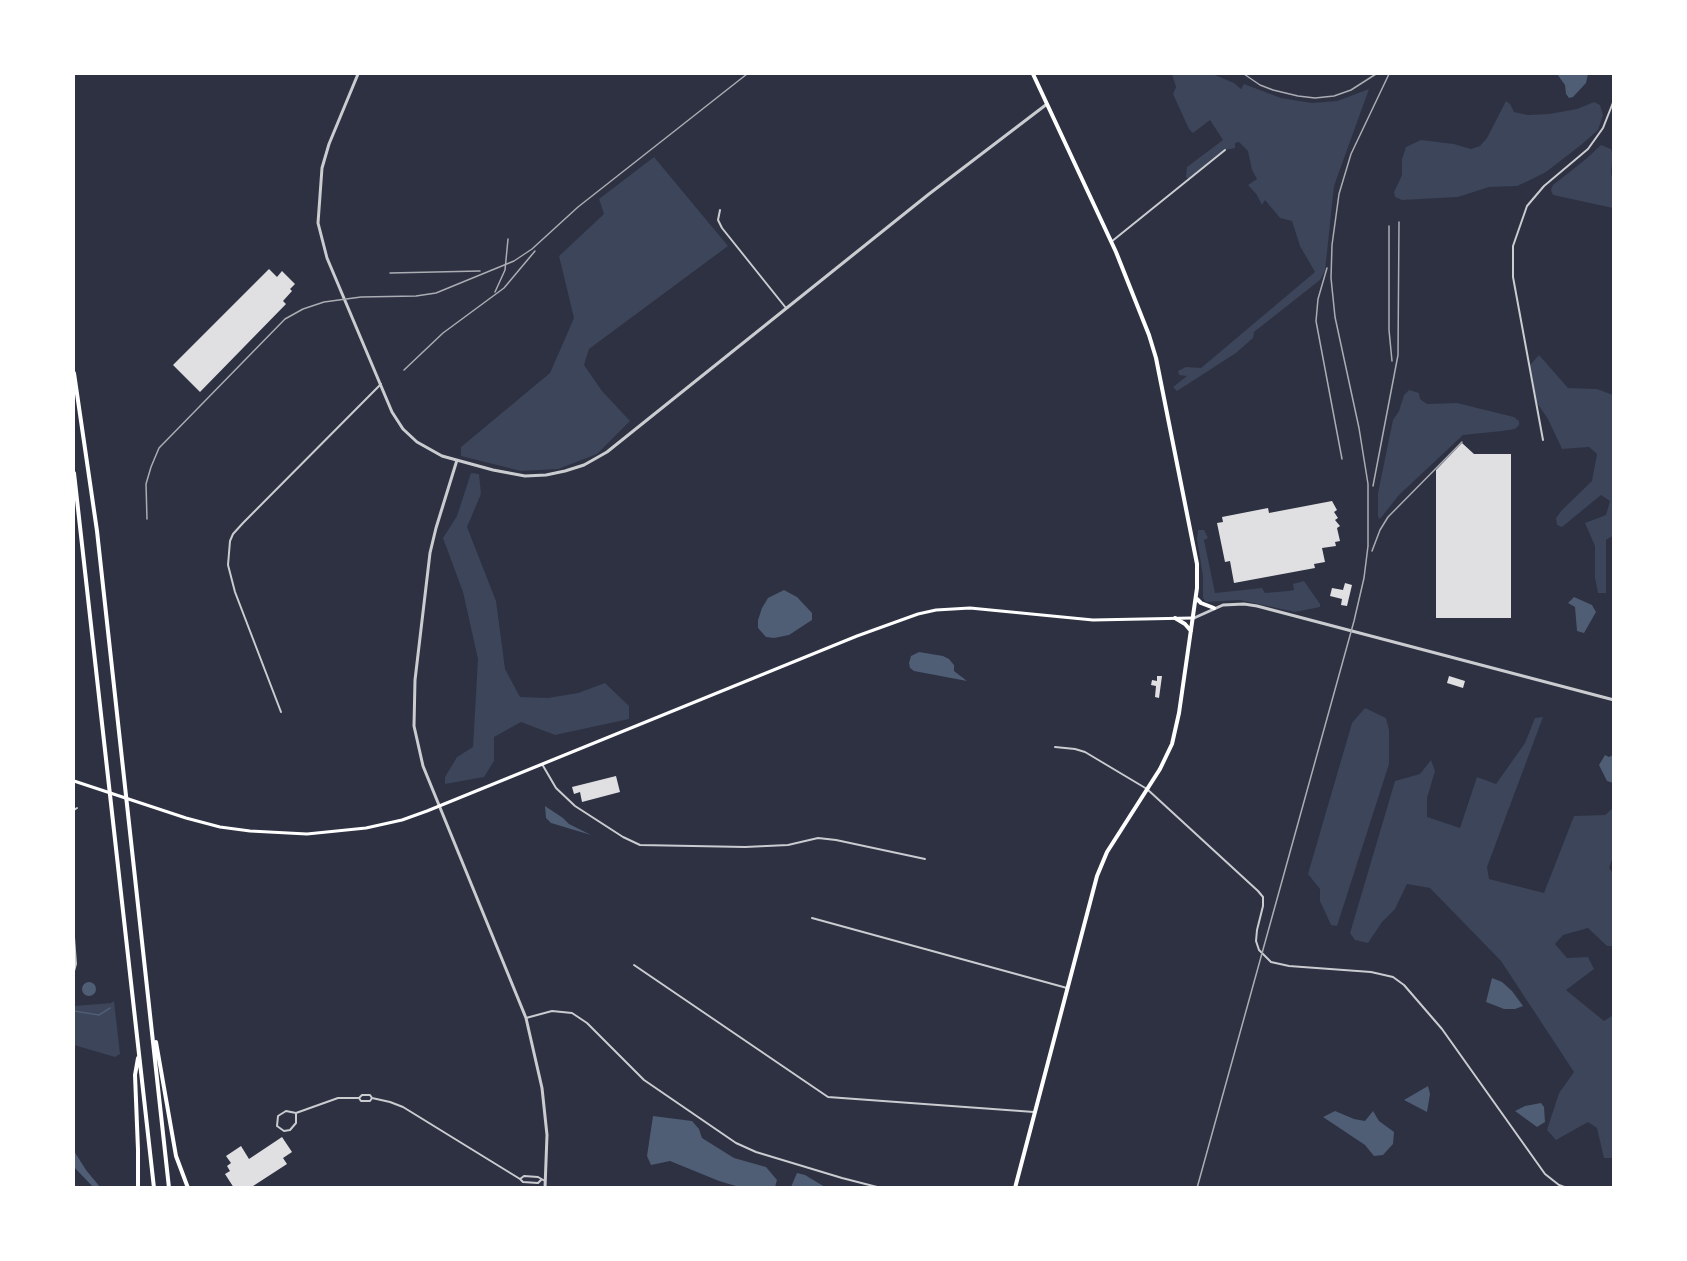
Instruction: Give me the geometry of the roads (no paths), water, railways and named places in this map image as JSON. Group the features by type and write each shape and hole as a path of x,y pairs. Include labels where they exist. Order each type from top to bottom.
{"main road":[{"path":"1015,1188 1101,863 1172,744 1194,618 1197,564 1156,358 1139,307 1032,74"},
{"path":"74,373 97,531 169,1188"},
{"path":"74,473 154,1188"},
{"path":"1196,598 1201,603 1214,608"},
{"path":"74,781 220,827 307,834 366,828 389,823 439,806 857,636 918,614 936,610 970,608 1084,620 1194,618"},
{"path":"1175,618 1192,632"},
{"path":"149,1000 176,1156 188,1188"},
{"path":"138,1188 135,1075 139,1054"}],"street":[{"path":"358,74 322,167 318,223 327,258 397,422 408,435 434,452 493,470 525,476 555,474 584,465 607,452 929,194 1047,104"},
{"path":"1543,440 1513,277 1514,246 1527,206 1544,186 1588,149 1603,128 1614,100"},
{"path":"1111,242 1225,150"},
{"path":"720,210 719,224 786,308"},
{"path":"281,712 233,585 227,556 230,541 243,523 381,384"},
{"path":"457,460 430,553 414,695 414,726 417,747 439,806 526,1018 542,1088 547,1135 543,1180 545,1188"},
{"path":"1194,618 1214,608 1244,604 1315,620 1614,700"},
{"path":"1056,747 1075,748 1085,752 1147,789 1261,894 1263,906 1256,935 1257,946 1266,959 1288,966 1371,972 1388,975 1400,981 1442,1029 1545,1174 1567,1188"},
{"path":"542,764 556,788 575,806 623,837 640,845 745,847 788,844 818,838 925,859"},
{"path":"812,918 1067,988"},
{"path":"74,938 76,964 74,971"},
{"path":"634,965 828,1097 1035,1112"},
{"path":"526,1018 552,1011 572,1013 587,1023 644,1080 736,1143 756,1152 881,1188"},
{"path":"296,1113 296,1123 290,1130 284,1131 277,1126 276,1119 281,1113 292,1111 296,1113 334,1098 359,1098 361,1101 370,1101 372,1098 390,1101 416,1113 445,1134 523,1182 538,1183 543,1180"},
{"path":"520,1179 524,1176 538,1177 543,1180"}],"waterway":[{"path":"74,1011 99,1015 110,1008"}],"railway":[{"path":"147,519 146,484 159,448 285,319 303,309 324,302 361,297 416,296 436,293 514,261 532,249 578,207 747,74"},
{"path":"1244,74 1260,85 1273,90 1315,98 1334,96 1351,90 1376,74"},
{"path":"1197,1188 1364,578 1368,546 1368,484 1359,428 1335,317 1331,278 1332,245 1339,194 1351,154 1389,74"},
{"path":"1373,486 1398,355 1399,222"},
{"path":"1389,226 1389,330 1392,361"},
{"path":"495,292 505,270 508,239"},
{"path":"404,370 443,333 504,288 535,251"},
{"path":"1327,268 1318,299 1316,321 1342,459"},
{"path":"390,273 480,271"},
{"path":"1372,551 1388,517 1462,442"}]}
